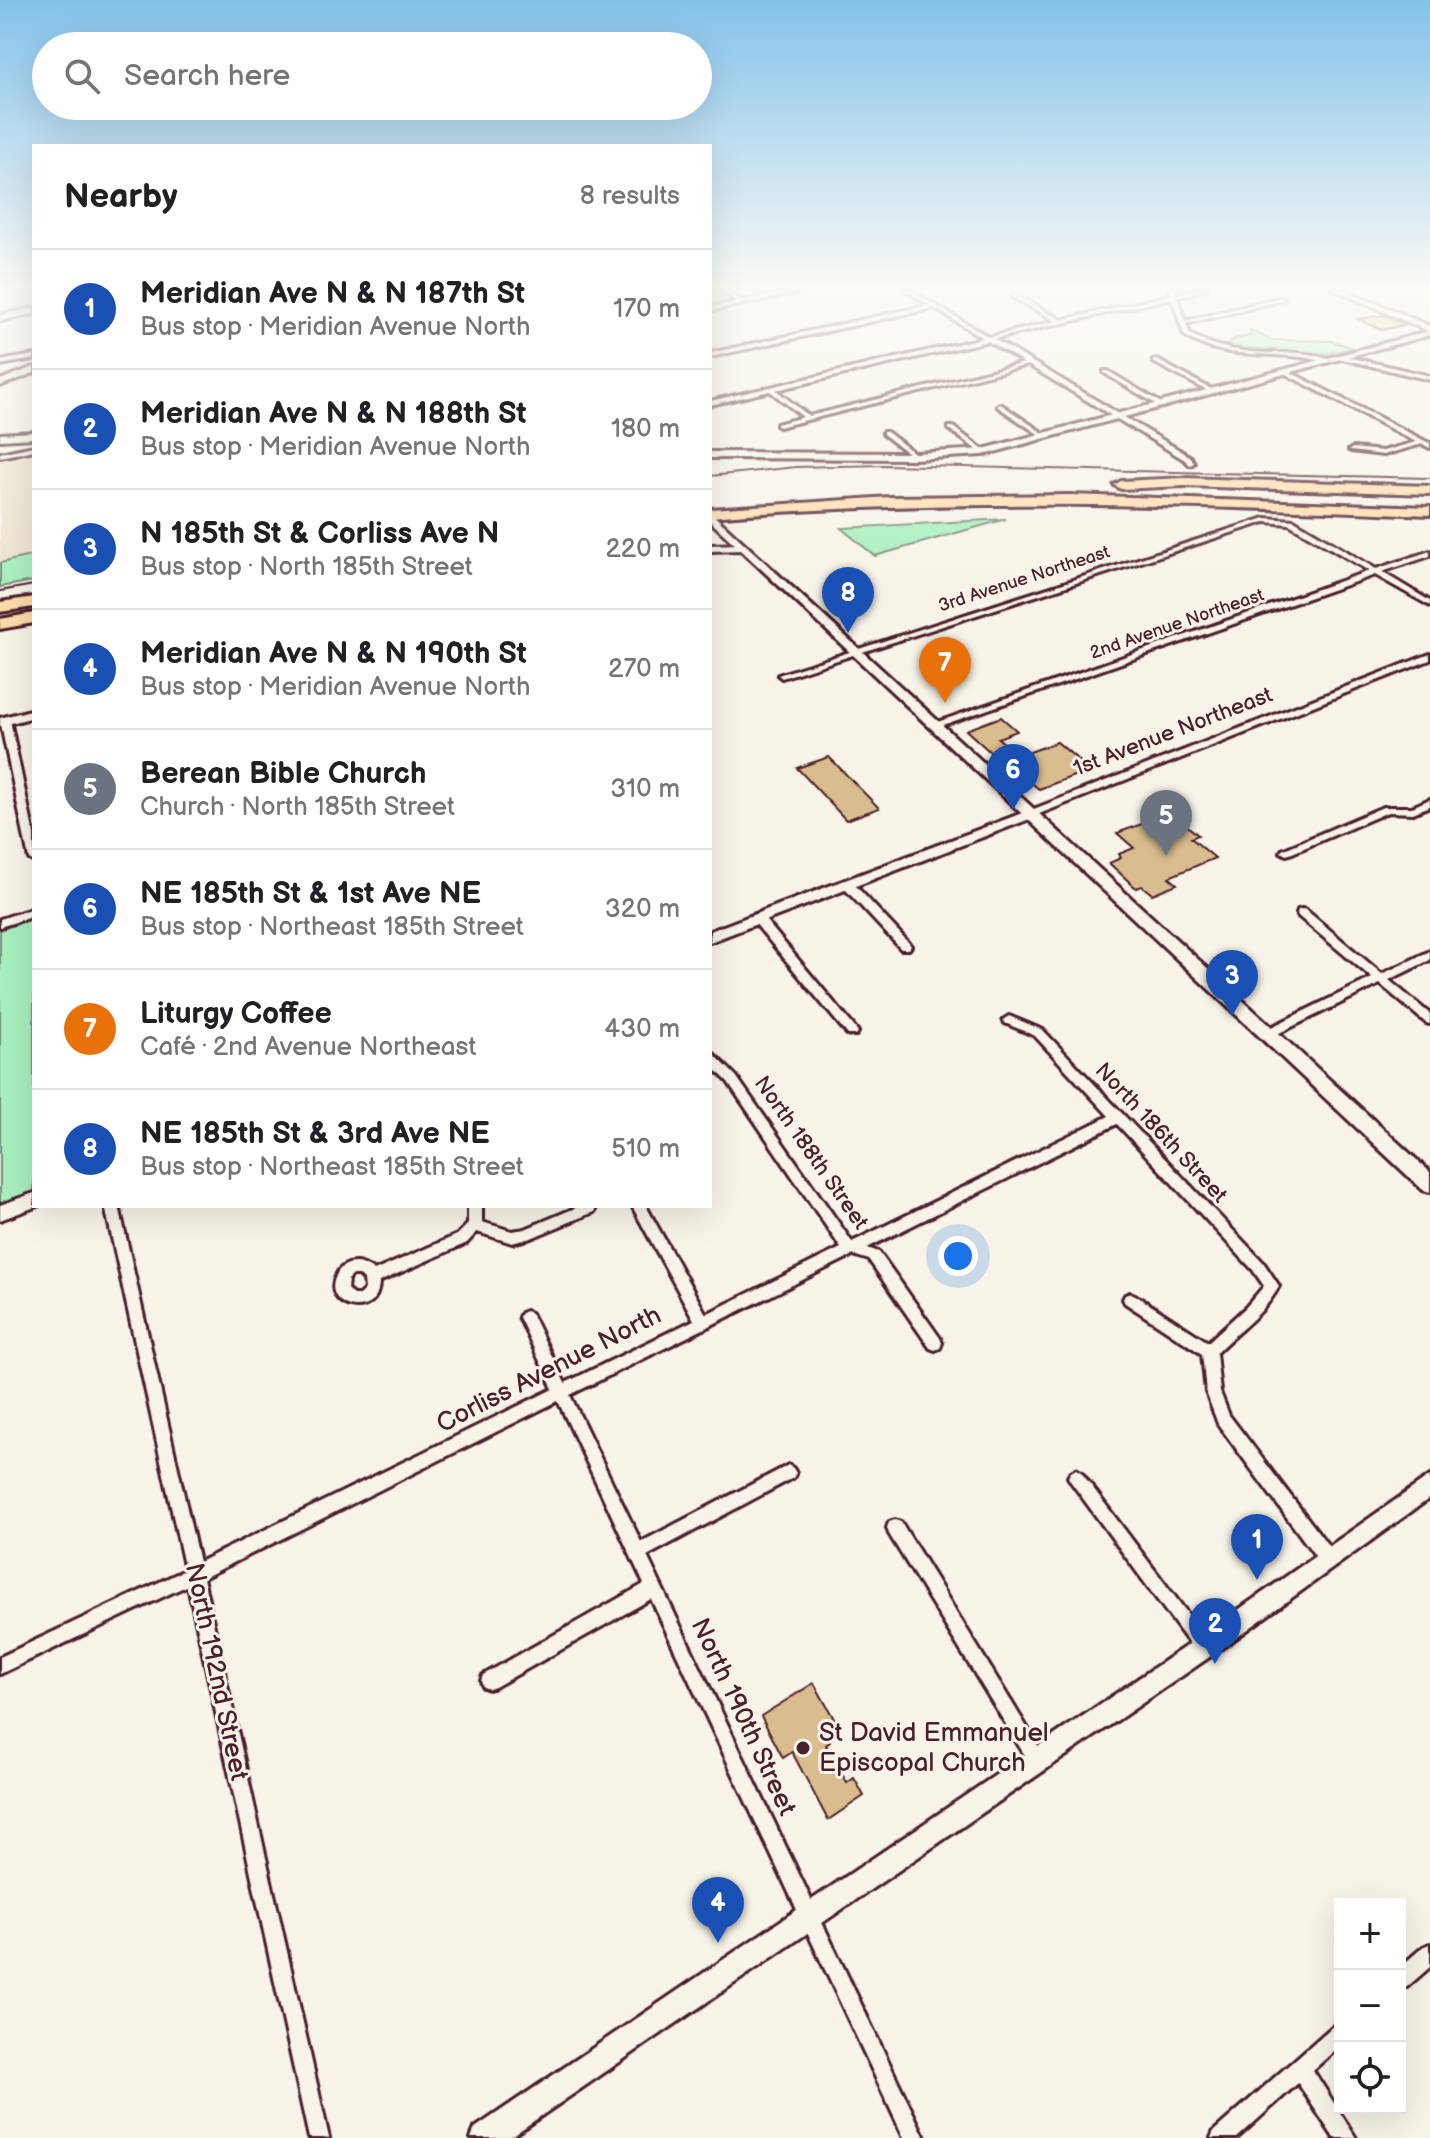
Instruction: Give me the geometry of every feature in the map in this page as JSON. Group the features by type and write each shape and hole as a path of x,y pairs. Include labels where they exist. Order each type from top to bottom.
{"highway":[{"path":"1100,486 1184,482 1430,490"},
{"path":"712,499 901,487 1100,486 1430,498"},
{"path":"713,517 880,501 1012,497 1146,499 1430,513"},
{"path":"0,607 32,602"},
{"path":"0,624 32,618"}],"main road":[{"path":"0,437 32,435"},
{"path":"713,517 1430,1184"}],"street":[{"path":"712,403 771,389 808,418"},
{"path":"779,425 926,389"},
{"path":"1073,389 1188,459 1186,462 1199,465"},
{"path":"1134,389 1163,406"},
{"path":"1208,389 1214,392"},
{"path":"712,455 915,456 983,452 1226,389"},
{"path":"1319,389 1427,444"},
{"path":"1000,406 1046,437"},
{"path":"951,428 983,452"},
{"path":"885,433 915,456"},
{"path":"1353,450 1383,453 1427,444"},
{"path":"0,455 32,448"},
{"name":"3rd Avenue Northeast","path":"782,675 1265,520 1291,522 1377,572"},
{"path":"712,548 742,547"},
{"name":"2nd Avenue Northeast","path":"934,725 1430,553"},
{"path":"1377,572 1430,604"},
{"name":"1st Avenue Northeast","path":"712,936 1430,657"},
{"path":"32,714 2,721 32,850"},
{"path":"1286,852 1387,809 1413,810 1430,802"},
{"path":"848,885 905,946"},
{"path":"0,923 32,913"},
{"path":"1302,913 1430,1020"},
{"path":"758,919 852,1032"},
{"path":"1267,1034 1430,955"},
{"name":"North 186th Street","path":"1009,1020 1039,1033 1258,1266 1272,1286 1264,1301 1233,1325 1209,1351"},
{"name":"North 188th Street","path":"712,1059 732,1079 849,1248 874,1256 935,1343"},
{"name":"Corliss Avenue North","path":"0,1666 1119,1117"},
{"path":"0,1213 32,1201"},
{"name":"North 192nd Street","path":"112,1208 319,2138"},
{"path":"372,1278 462,1239 475,1226 475,1208"},
{"path":"475,1226 512,1237 589,1208"},
{"path":"640,1208 702,1320"},
{"path":"1130,1299 1209,1351 1213,1392 1223,1419 1328,1559"},
{"name":"North 190th Street","path":"526,1317 915,2138"},
{"path":"638,1552 788,1473"},
{"path":"1076,1477 1203,1648"},
{"path":"501,2133 1203,1648 1430,1486"},
{"path":"895,1528 1038,1761"},
{"path":"489,1681 654,1588"},
{"path":"1406,1975 1430,1954"},
{"path":"1221,2138 1334,2038"},
{"path":"1300,2068 1346,2138"}],"shaded area":[{"path":"32,449 32,559 0,566 0,456"}],"green space":[{"path":"1006,519 875,556 841,528"},
{"path":"32,555 32,581 0,587 0,563"},
{"path":"32,919 32,1193 0,1205 0,930"}],"building":[{"path":"1001,717 1017,731 998,738 1019,756 1057,742 1090,770 1039,789 1030,782 1022,781 966,730"},
{"path":"829,757 879,808 846,820 797,768"},
{"path":"1172,813 1198,835 1191,838 1215,858 1169,877 1177,884 1152,894 1142,886 1136,888 1109,863 1121,858 1119,854 1134,848 1117,833"},
{"name":"St David Emmanuel Episcopal Church","path":"814,1683 838,1726 825,1734 830,1742 826,1745 847,1783 854,1778 864,1796 828,1820 792,1752 783,1758 761,1716"}],"tram line":[{"path":"712,476 796,467 884,465 1430,478"},
{"path":"0,591 32,585"}],"place":[{"name":"NE 185th St & 3rd Ave NE","path":"848,633"},
{"name":"Liturgy Coffee","path":"945,703"},
{"name":"NE 185th St & 1st Ave NE","path":"1013,810"},
{"name":"Berean Bible Church","path":"1166,856"},
{"name":"N 185th St & Corliss Ave N","path":"1232,1016"},
{"name":"Meridian Ave N & N 187th St","path":"1257,1580"},
{"name":"Meridian Ave N & N 188th St","path":"1215,1664"},
{"name":"St David Emmanuel Episcopal Church","path":"803,1748"},
{"name":"Meridian Ave N & N 190th St","path":"718,1943"}]}
